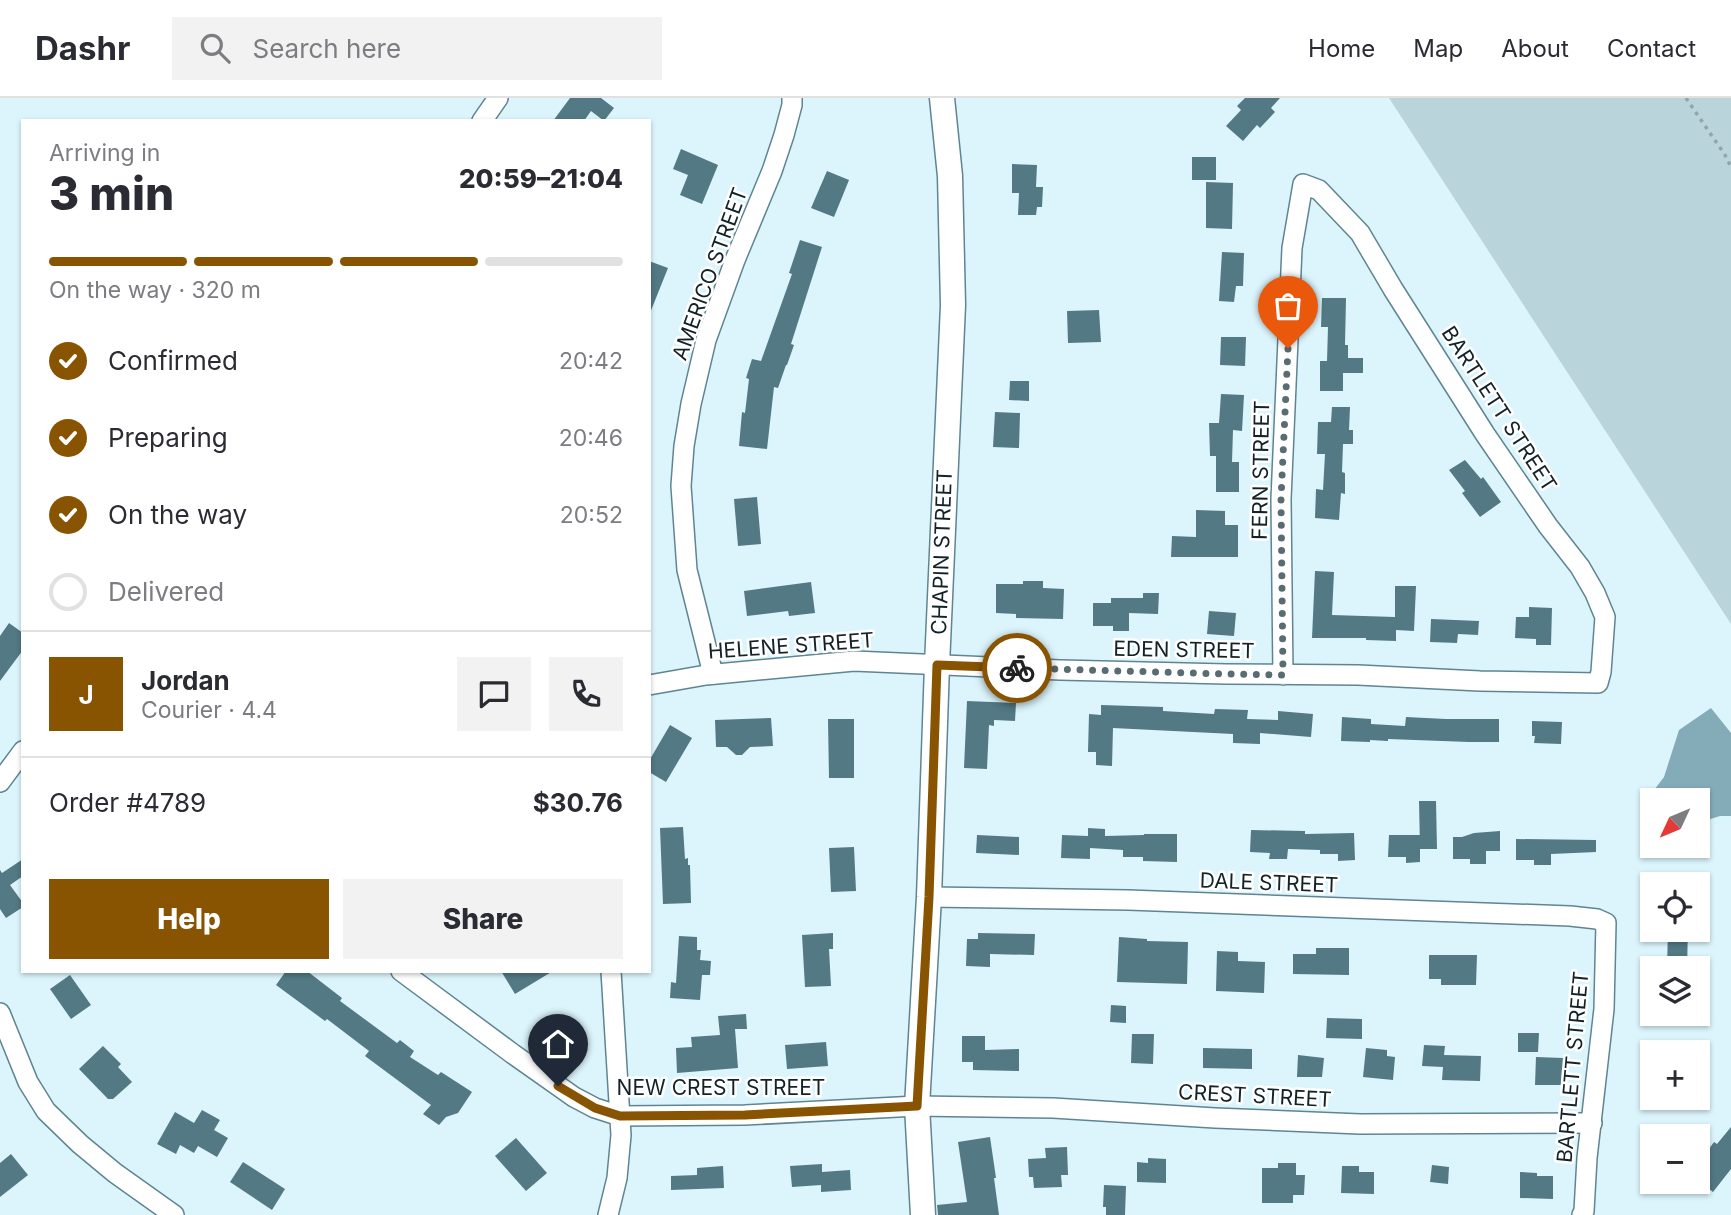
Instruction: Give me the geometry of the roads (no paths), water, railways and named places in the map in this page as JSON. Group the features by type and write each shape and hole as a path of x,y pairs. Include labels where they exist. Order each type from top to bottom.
{"main road":[{"name":"CHAPIN STREET","path":"923,1215 917,1106 929,897 953,305 950,176 942,98"}],"street":[{"path":"483,119 498,98"},
{"name":"AMERICO STREET","path":"713,674 687,570 681,486 684,446 706,340 772,171 792,98"},
{"name":"FERN STREET","path":"1283,675 1281,499 1292,248 1304,184"},
{"name":"BARTLETT STREET","path":"1304,184 1319,190 1360,233 1485,434 1548,526 1580,567 1605,617 1598,683"},
{"name":"HELENE STREET","path":"651,685 713,674 854,661 937,665"},
{"name":"EDEN STREET","path":"937,665 1598,683"},
{"path":"0,782 21,754"},
{"name":"DALE STREET","path":"929,897 1128,900 1530,915 1597,919 1606,923"},
{"name":"BARTLETT STREET","path":"1582,1215 1604,1009 1606,923"},
{"name":"NEW CREST STREET","path":"404,973 575,1097 595,1108 620,1116 745,1115 917,1106"},
{"path":"608,1215 617,1178 621,1135 611,973"},
{"path":"0,1013 28,1082 46,1111 115,1173 174,1215"},
{"name":"CREST STREET","path":"917,1106 1053,1108 1360,1124 1591,1123"}]}
